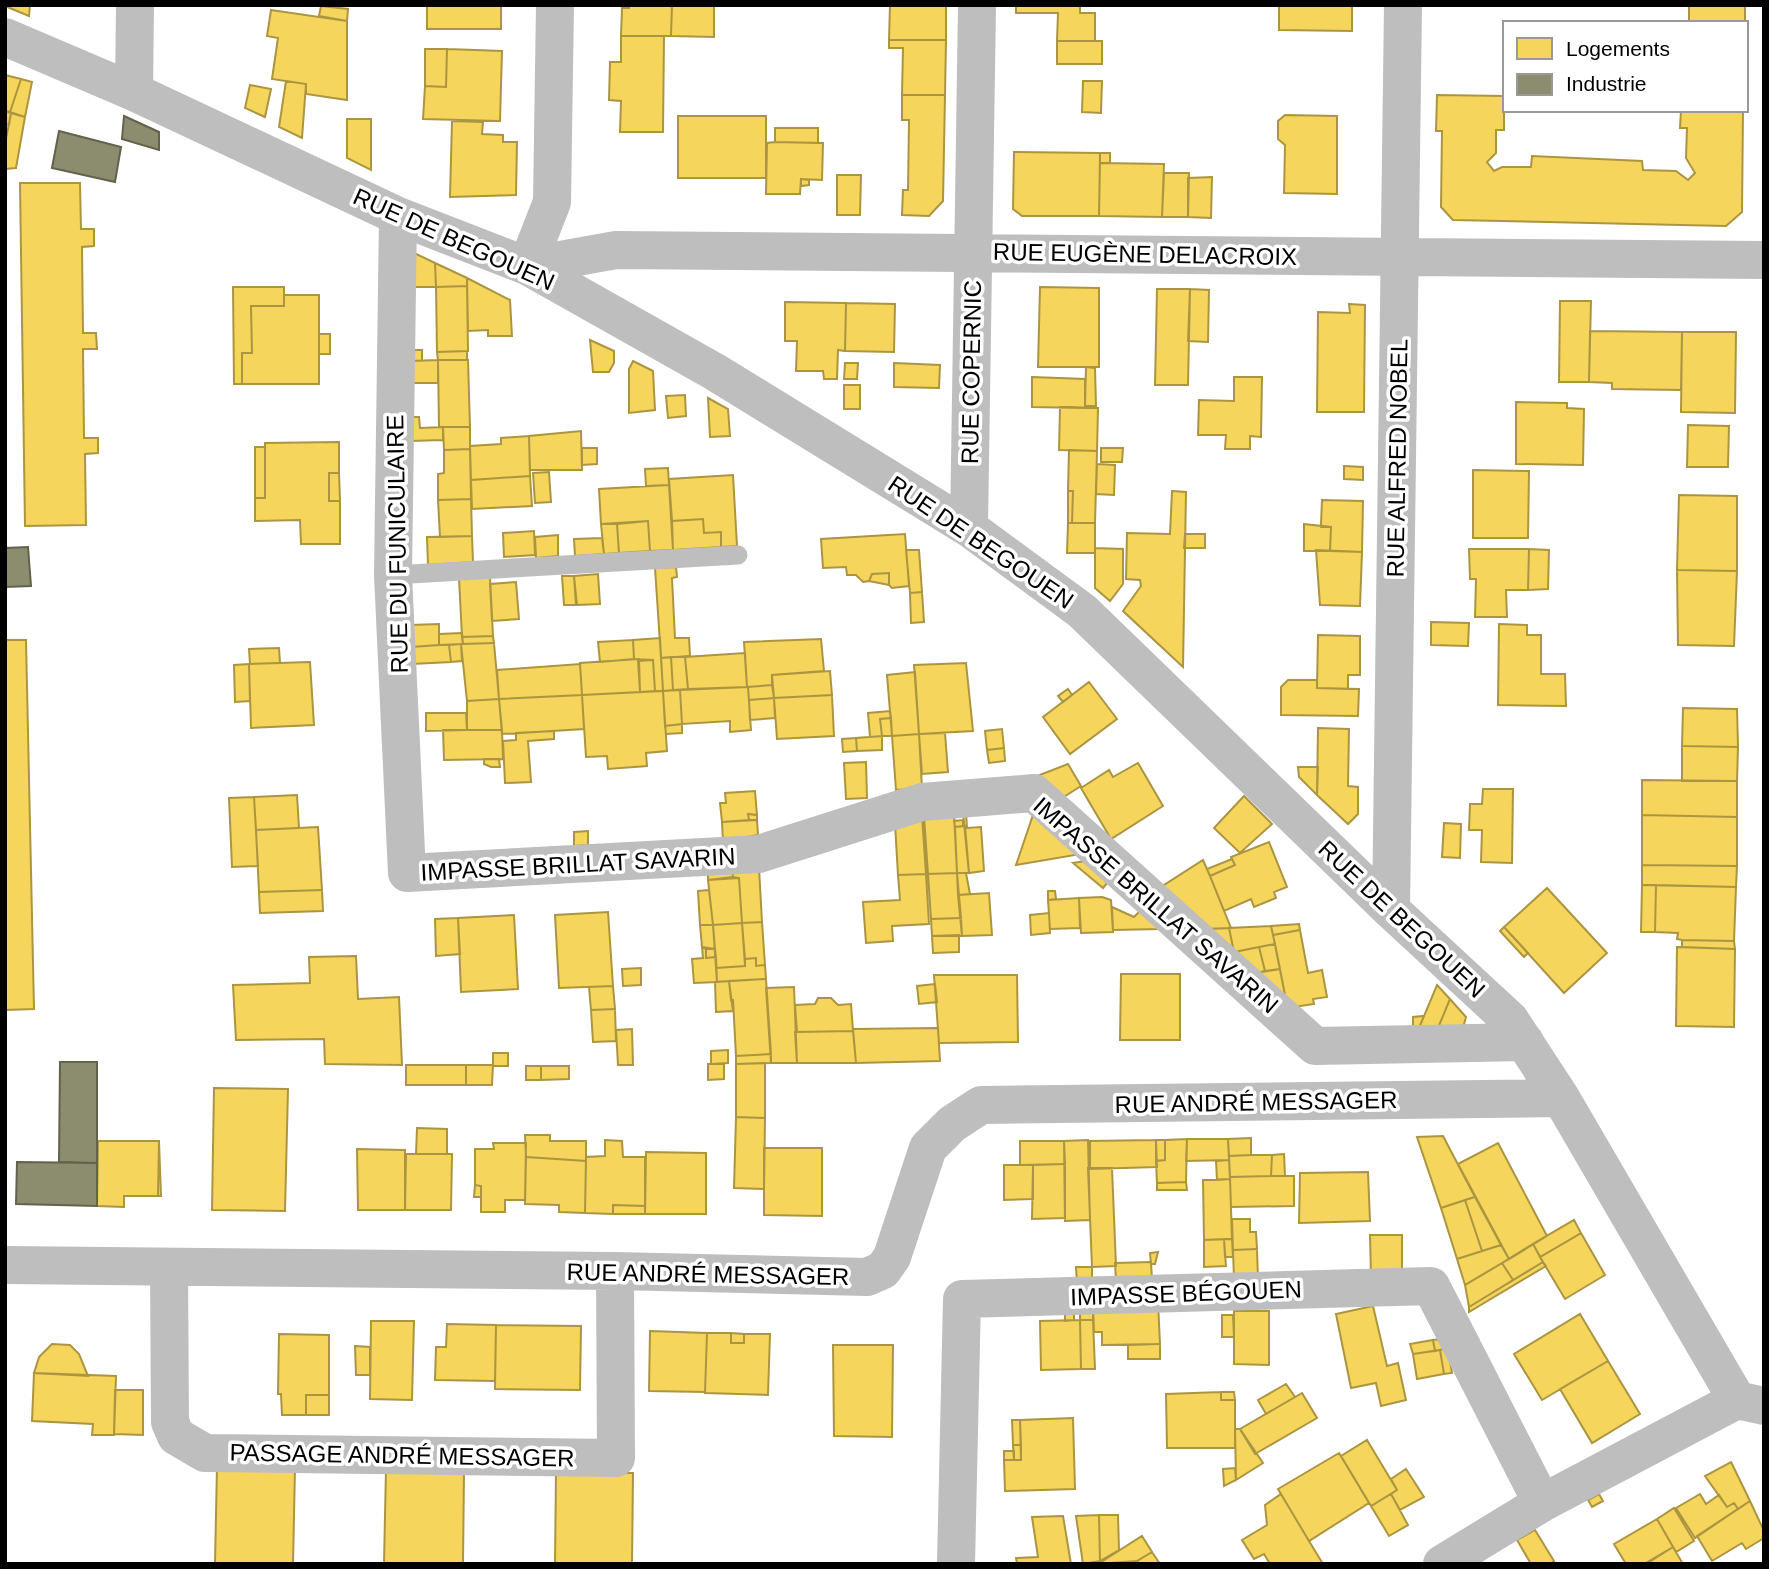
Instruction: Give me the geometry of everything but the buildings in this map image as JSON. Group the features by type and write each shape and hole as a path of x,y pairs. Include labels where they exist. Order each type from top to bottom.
{"street":[{"path":"134,92 135,5"},
{"path":"527,266 552,202 555,5"},
{"name":"RUE COPERNIC","path":"969,528 976,5"},
{"name":"RUE ALFRED NOBEL","path":"1391,910 1403,5"},
{"name":"RUE DE BEGOUEN","path":"5,37 134,92 398,216 527,266 715,372 969,528 1082,611 1391,910 1510,1020 1751,1403"},
{"name":"RUE DU FUNICULAIRE","path":"398,216 393,575 407,873"},
{"name":"RUE EUGÈNE DELACROIX","path":"527,266 615,250 972,251 1399,258 1764,260"},
{"name":"IMPASSE BRILLAT SAVARIN","path":"407,873 759,854 922,802 1034,793 1315,1046 1525,1042"},
{"name":"RUE ANDRÉ MESSAGER","path":"5,1265 615,1271 867,1277 883,1270 899,1242 928,1149 952,1124 981,1105 1561,1098"},
{"name":"PASSAGE ANDRÉ MESSAGER","path":"169,1267 170,1422 176,1436 205,1453 615,1458 615,1271"},
{"name":"IMPASSE BÉGOUEN","path":"956,1564 961,1299 1431,1286 1542,1503"},
{"path":"1442,1564 1542,1503 1751,1403"}],"lane":[{"path":"393,575 738,555"}]}
